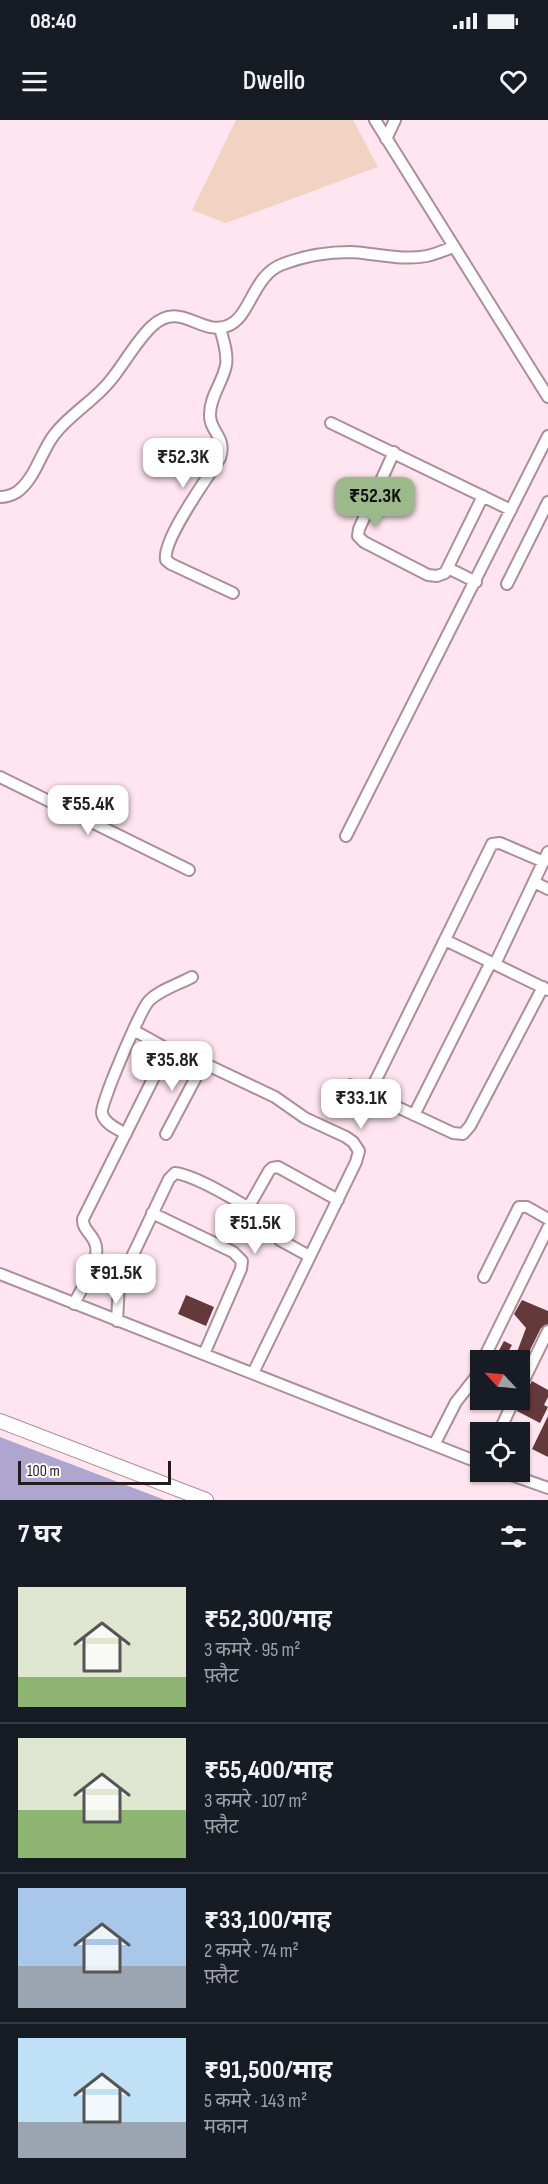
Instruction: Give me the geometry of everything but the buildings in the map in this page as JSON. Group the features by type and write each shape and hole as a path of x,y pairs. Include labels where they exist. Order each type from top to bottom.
{"street":[{"path":"375,120 548,397"},
{"path":"386,139 395,120"},
{"path":"0,496 17,492 25,484 53,437 109,383 136,343 152,325 162,319 178,315 211,327 229,326 236,321 265,275 276,267 302,258 351,252 426,256 453,247"},
{"path":"220,328 227,362 214,395 210,417 223,445 222,451 220,458 178,525 164,554 166,560 171,564 233,593"},
{"path":"331,423 510,510"},
{"path":"346,836 548,436"},
{"path":"394,452 359,529 358,536 364,542 428,575 441,575 448,568 483,496"},
{"path":"507,584 548,502"},
{"path":"448,568 476,582"},
{"path":"0,777 189,870"},
{"path":"369,1094 492,844 500,843 546,857 414,1115"},
{"path":"534,882 548,889"},
{"path":"350,1085 453,1133 463,1134 466,1131 545,988 446,940"},
{"path":"126,1134 107,1122 102,1110 120,1062 148,1002 192,977"},
{"path":"135,1030 171,1051 180,1052 275,1097 305,1118 353,1142 359,1151 358,1158 254,1373"},
{"path":"74,1304 97,1254 95,1241 82,1224 82,1219 164,1057 171,1051"},
{"path":"166,1134 203,1064"},
{"path":"248,1208 269,1171 278,1167 338,1200"},
{"path":"117,1321 119,1284 169,1179 175,1173 215,1190 248,1208 275,1225 280,1240 309,1256"},
{"path":"484,1277 519,1207 527,1207 548,1219"},
{"path":"152,1213 233,1252 242,1261 241,1269 204,1354"},
{"path":"488,1350 548,1228"},
{"path":"0,1274 470,1459"},
{"path":"530,1368 548,1331"},
{"path":"434,1445 456,1402 470,1384"},
{"path":"0,1421 206,1500"},
{"path":"530,1482 548,1488"}],"shaded area":[{"path":"236,120 353,120 378,167 226,223 192,210"},
{"path":"0,1437 165,1500 0,1500"}]}
